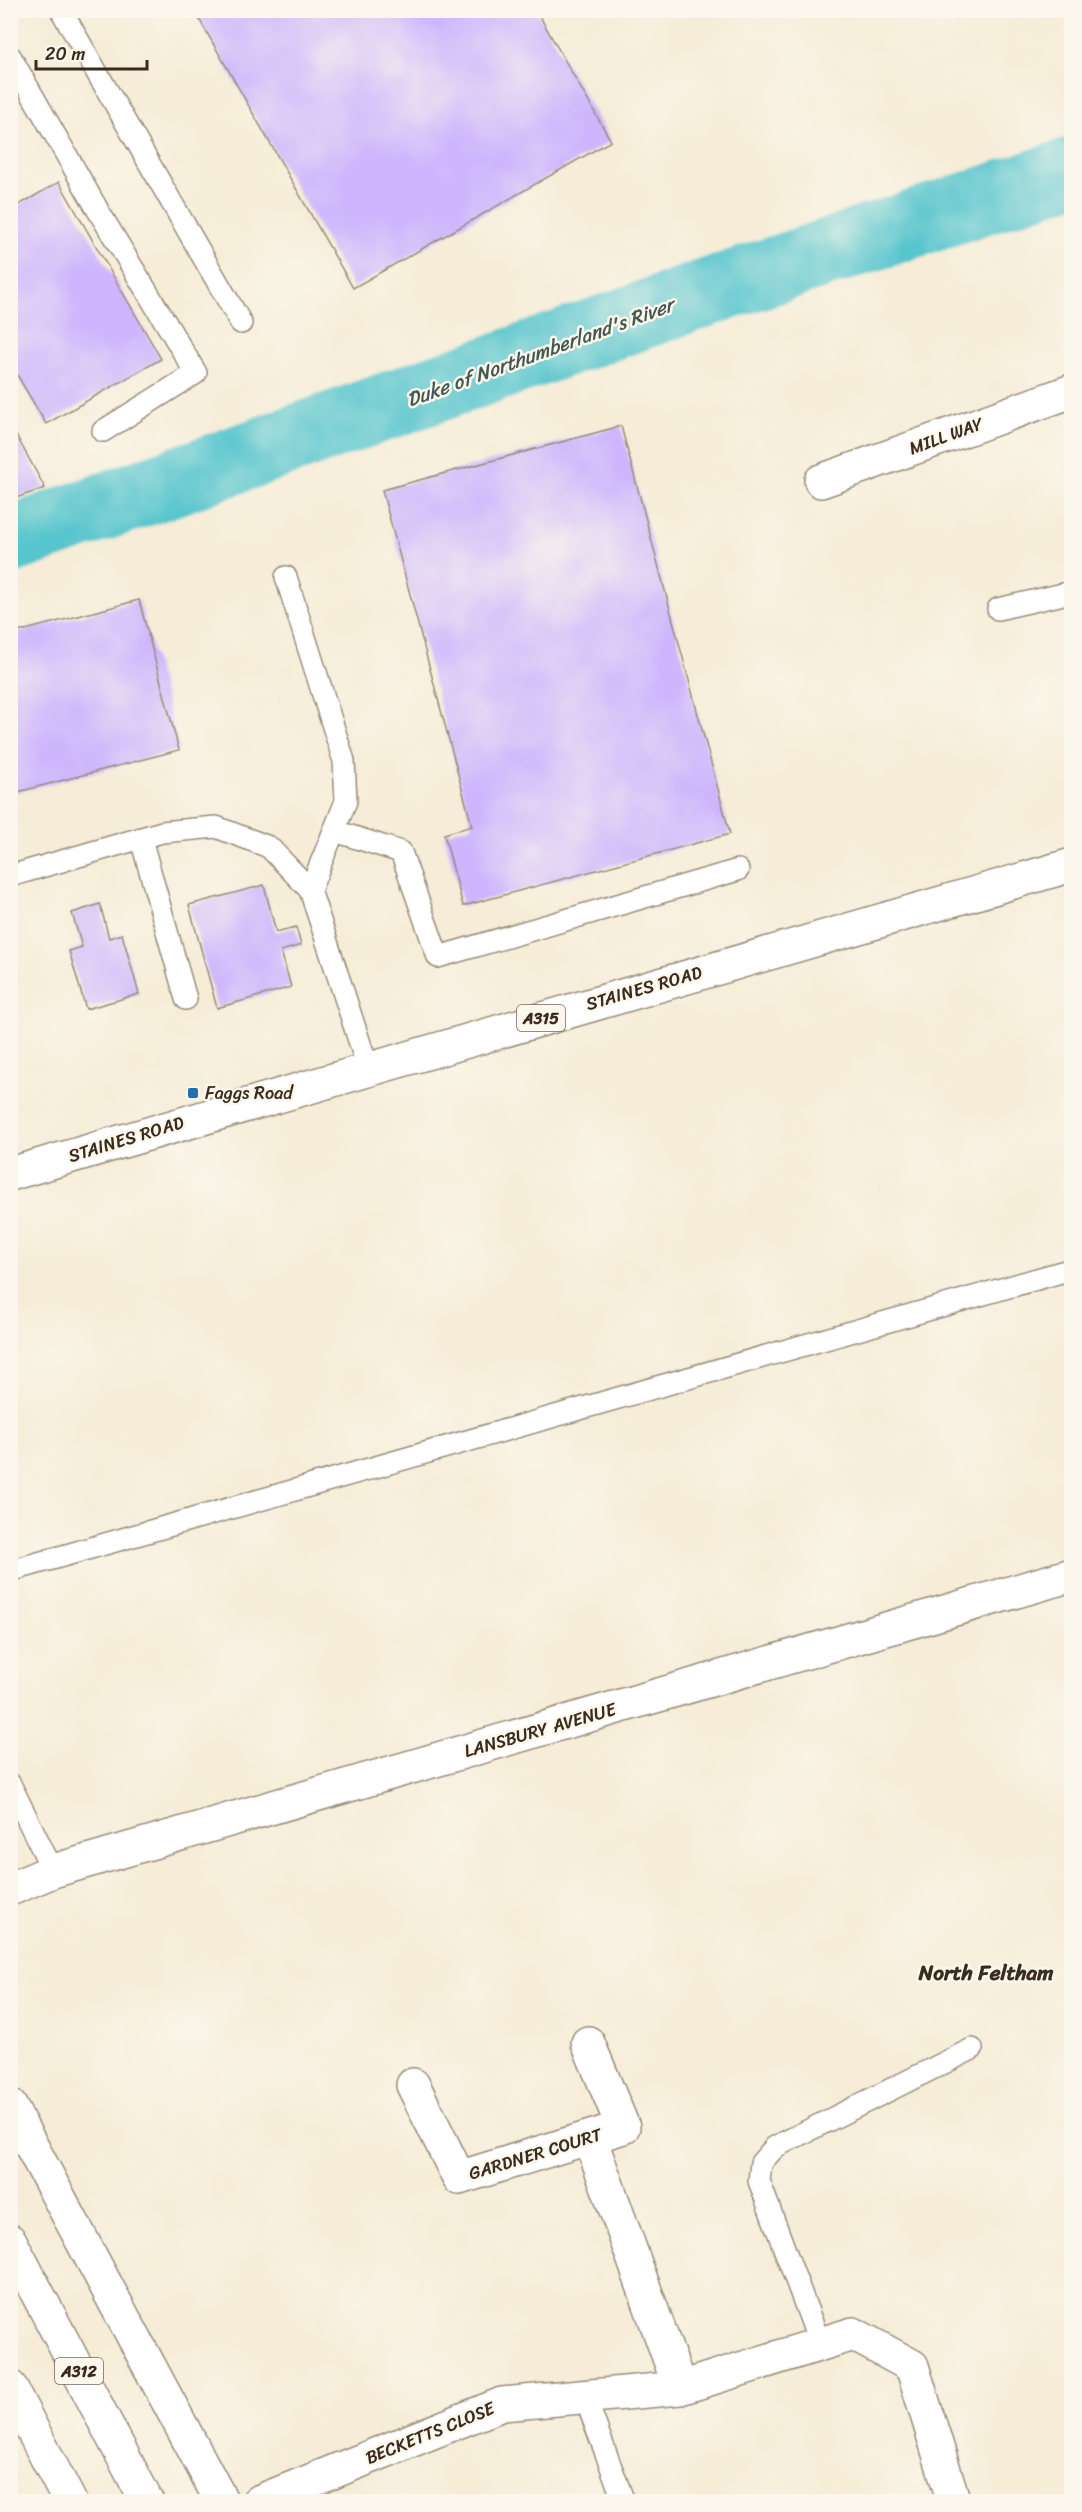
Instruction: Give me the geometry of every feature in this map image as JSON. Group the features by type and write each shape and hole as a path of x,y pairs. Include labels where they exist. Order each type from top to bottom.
{"street":[{"name":"MILL WAY","path":"821,481 1071,391"},
{"name":"STAINES ROAD","path":"10,1174 1071,865"},
{"name":"LANSBURY AVENUE","path":"10,1889 53,1871 1071,1575"},
{"name":"GARDNER COURT","path":"413,2085 459,2178 623,2127 588,2043"},
{"path":"10,2106 222,2502"},
{"path":"590,2138 680,2388"},
{"name":"A312","path":"10,2241 147,2502"},
{"name":"BECKETTS CLOSE","path":"258,2502 502,2404 680,2388 853,2334 912,2366 953,2499"},
{"path":"10,2387 70,2502"}],"lane":[{"path":"61,10 241,322"},
{"path":"10,56 99,212 196,373 103,431"},
{"path":"286,577 344,761 346,801 310,890"},
{"path":"998,609 1071,592"},
{"path":"10,876 162,832 216,827 269,847 310,890 368,1068"},
{"path":"335,831 401,852 438,957 738,870"},
{"path":"141,839 186,999"},
{"path":"10,1571 1071,1269"},
{"path":"10,1784 53,1871"},
{"path":"820,2344 759,2181 761,2163 775,2147 972,2049"},
{"path":"585,2397 624,2502"}],"building":[{"path":"194,10 536,10 611,141 353,288"},
{"path":"59,182 161,359 46,424 10,363 10,210"},
{"path":"10,424 45,488 10,500"},
{"path":"621,426 730,834 463,906 444,834 472,826 382,490"},
{"path":"139,600 179,750 10,794 10,634"},
{"path":"264,885 276,932 296,927 301,945 281,951 291,987 217,1008 189,905"},
{"path":"100,904 109,938 122,934 139,994 86,1009 69,951 82,947 72,913"}],"waterway":[{"name":"Duke of Northumberland's River","path":"10,540 691,298 1072,171"}],"place":[{"name":"Faggs Road","path":"193,1093"}],"district":[{"name":"North Feltham","path":"986,1973"}]}
